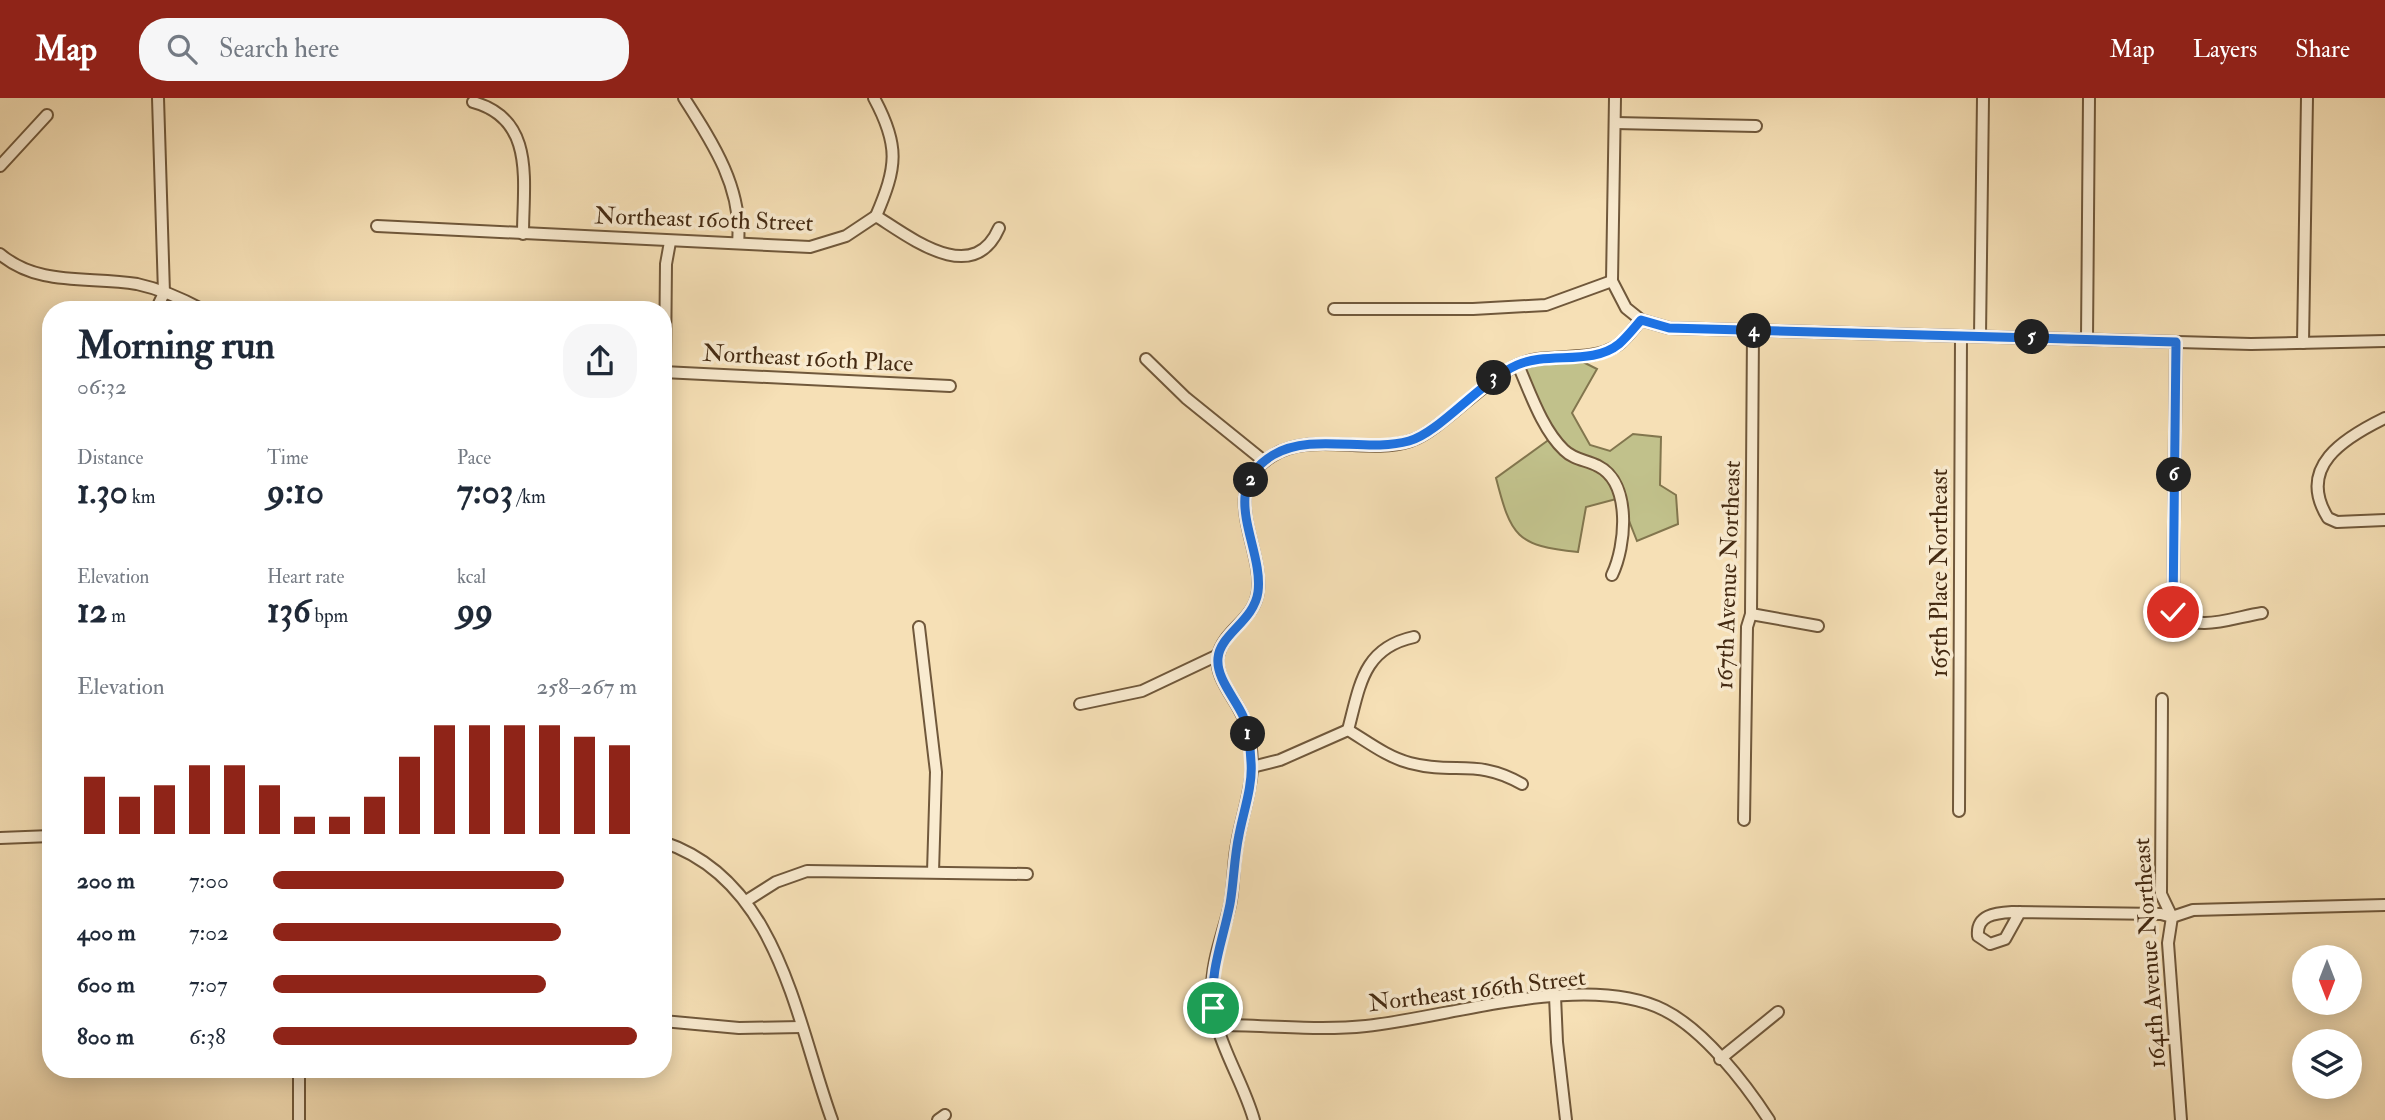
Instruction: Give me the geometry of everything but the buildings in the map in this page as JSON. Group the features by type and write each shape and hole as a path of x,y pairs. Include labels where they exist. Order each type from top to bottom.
{"street":[{"path":"158,98 164,293 160,301"},
{"path":"684,98 730,178 739,214 738,243"},
{"path":"874,98 886,120 893,145 894,163 890,183 876,216 927,249 947,256 981,251 992,243 999,228"},
{"path":"1615,98 1612,281 1626,308 1641,320 1669,328 1753,331 2176,342 2385,341"},
{"path":"1980,336 1983,98"},
{"path":"2087,338 2089,98"},
{"path":"2303,343 2307,98"},
{"path":"473,102 493,108 506,118 520,143 523,234"},
{"path":"0,166 47,115"},
{"path":"1615,123 1756,126"},
{"name":"Northeast 160th Street","path":"377,226 810,247 846,236 876,216"},
{"path":"665,301 666,264 670,242"},
{"path":"0,254 15,267 39,275 139,285 183,301"},
{"path":"1334,309 1472,309 1546,305 1612,281"},
{"path":"1254,1120 1228,1060 1212,990 1214,962 1230,904 1236,846 1252,767 1248,732 1218,667 1218,655 1224,643 1253,610 1258,595 1259,579 1244,498 1248,484 1265,461 1287,449 1411,441 1497,376 1538,358 1588,355 1606,350 1619,344 1641,320"},
{"name":"167th Avenue Northeast","path":"1744,820 1747,627 1751,614 1753,331"},
{"name":"165th Place Northeast","path":"1959,811 1961,336"},
{"path":"2176,342 2173,612 2181,620 2200,623 2262,613"},
{"path":"1146,359 1186,398 1265,461"},
{"path":"1518,365 1539,411 1562,448 1571,456 1599,466 1613,477 1619,492 1622,519 1620,559 1612,575"},
{"name":"Northeast 160th Place","path":"672,372 950,386"},
{"path":"2385,418 2332,451 2318,479 2318,498 2328,518 2337,522 2372,518 2385,520"},
{"path":"1751,614 1818,626"},
{"path":"919,627 936,772 933,872"},
{"path":"1348,730 1359,688 1371,661 1380,650 1394,641 1414,637"},
{"path":"1080,704 1142,691 1218,655"},
{"name":"164th Avenue Northeast","path":"2162,699 2161,894 2172,917 2168,943 2181,1120"},
{"path":"1252,767 1280,760 1348,730"},
{"path":"1348,730 1388,755 1410,763 1436,768 1484,768 1502,773 1522,784"},
{"path":"0,838 42,836"},
{"path":"672,846 703,862 746,901 783,970 832,1120"},
{"path":"746,901 776,882 807,871 1027,874"},
{"path":"2020,912 2161,914 2172,917 2193,909 2385,905"},
{"name":"Northeast 166th Street","path":"1218,1025 1364,1026 1555,996 1598,995 1641,1000 1685,1023 1720,1059"},
{"path":"1555,996 1566,1120"},
{"path":"1769,1120 1751,1093 1720,1059 1778,1012"},
{"path":"672,1022 738,1028 801,1027"},
{"path":"299,1078 299,1120"}],"green space":[{"path":"1571,356 1597,369 1572,413 1590,445 1610,451 1633,434 1661,437 1660,485 1676,495 1678,524 1637,541 1620,498 1586,507 1578,552 1541,546 1519,534 1512,525 1496,478 1554,436 1518,365"}],"route":[{"path":"1213,1008 1214,962 1230,904 1236,846 1252,767 1248,732 1233,695 1223,681 1218,667 1218,655 1224,643 1253,610 1258,595 1259,579 1245,519 1244,498 1248,484 1265,461 1287,449 1411,441 1424,434 1497,376 1538,358 1588,355 1606,350 1619,344 1641,320 1669,328 2176,342 2173,612"}]}
